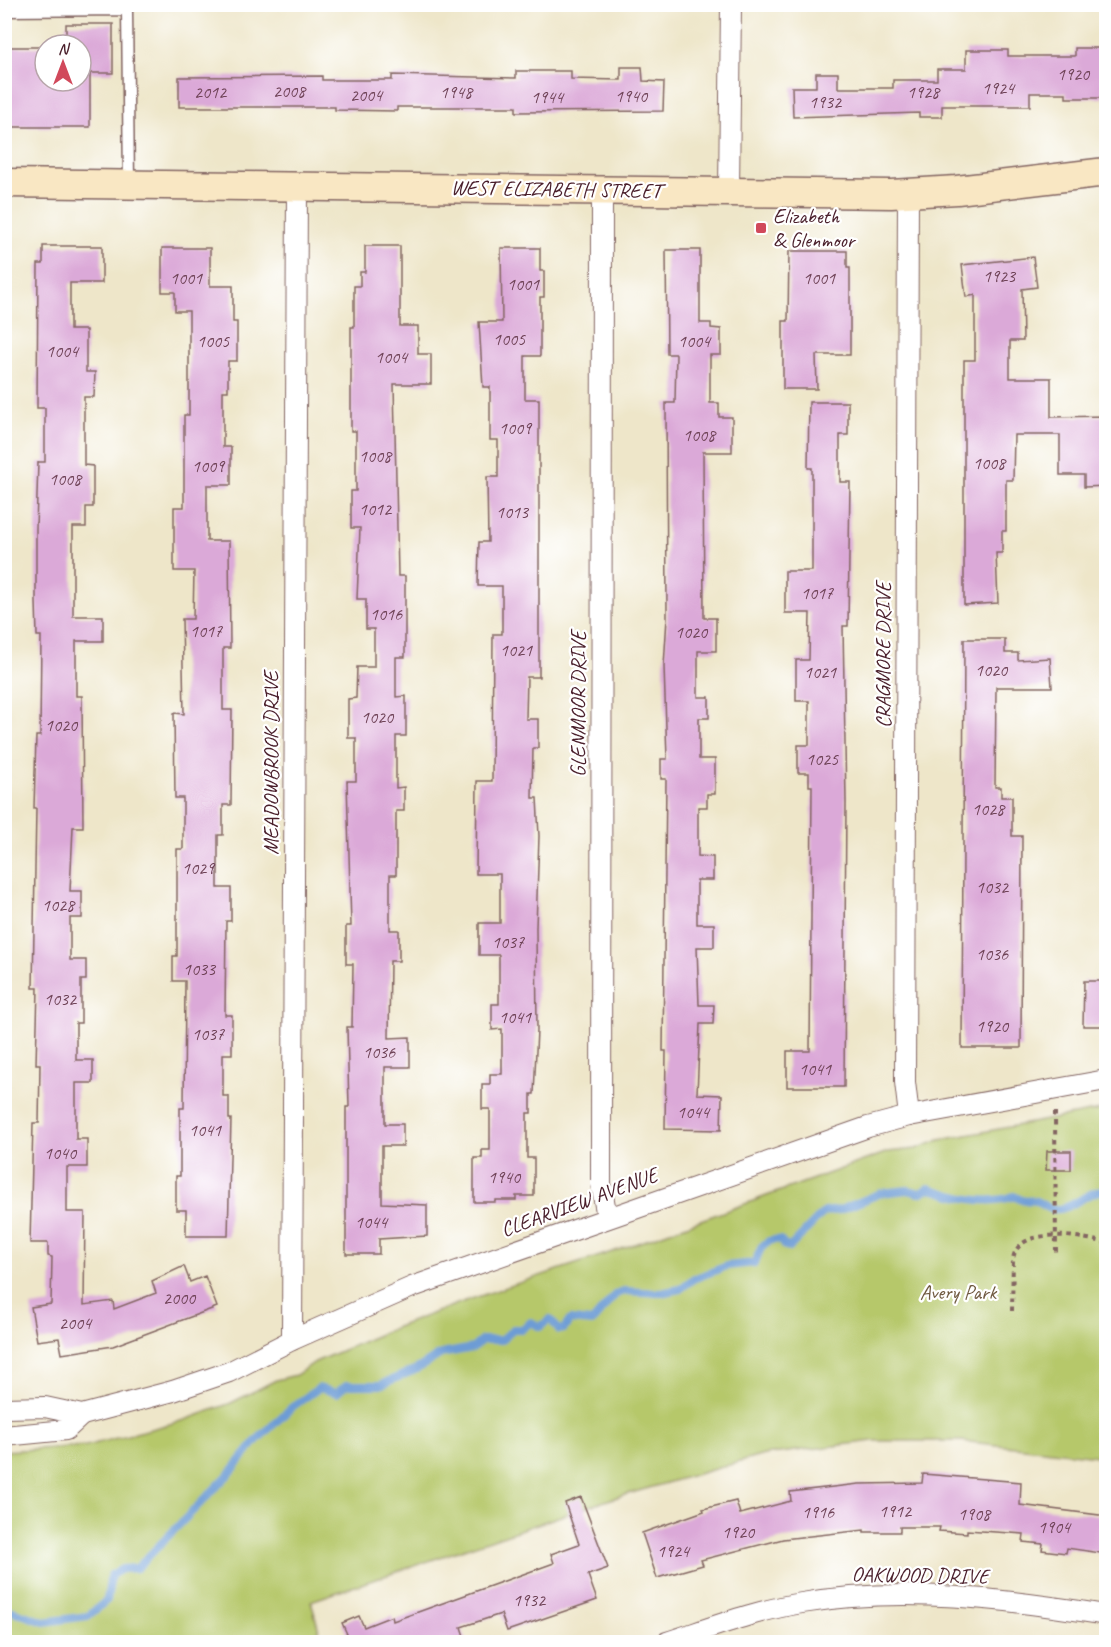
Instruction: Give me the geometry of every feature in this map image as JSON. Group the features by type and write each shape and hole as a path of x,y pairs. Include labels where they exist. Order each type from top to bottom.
{"main road":[{"name":"WEST ELIZABETH STREET","path":"4,183 909,193 1107,172"}],"street":[{"path":"729,191 731,4"},
{"name":"MEADOWBROOK DRIVE","path":"292,1340 297,187"},
{"name":"GLENMOOR DRIVE","path":"602,189 601,1184 607,1217"},
{"name":"CRAGMORE DRIVE","path":"909,193 905,1082 909,1116"},
{"name":"CLEARVIEW AVENUE","path":"4,1408 45,1407 82,1415 116,1408 229,1372 292,1340 412,1287 868,1127 909,1116 1107,1080"},
{"name":"CLEARVIEW AVENUE","path":"4,1436 66,1430 82,1415"},
{"name":"OAKWOOD DRIVE","path":"667,1642 801,1603 872,1595 960,1596 1107,1615"}],"lane":[{"path":"4,11 128,10 129,183"}],"path":[{"path":"1053,1090 1057,1201 1056,1256"},
{"path":"1012,1311 1014,1252 1029,1241 1056,1235 1107,1243"}],"green space":[{"name":"Avery Park","path":"1106,1109 1106,1457 961,1441 873,1441 764,1455 614,1498 311,1601 322,1642 5,1642 4,1451 86,1446 185,1420 231,1403 276,1380 296,1375 315,1362 392,1329 465,1301 618,1250 888,1152 916,1149 940,1140"}],"building":[{"path":"66,24 113,24 113,73 93,73 93,33 66,33"},
{"path":"8,47 33,47 33,93 90,93 90,127 8,127"},
{"path":"1075,48 1102,48 1103,98 1066,98 1066,93 1030,93 1030,106 942,106 942,117 919,117 919,113 793,117 792,87 816,87 816,73 838,73 838,88 893,88 893,80 937,80 937,69 966,69 966,50 1008,50 1008,56 1075,56"},
{"path":"621,67 642,67 643,81 664,82 663,111 516,112 516,107 397,107 397,111 335,110 335,107 179,107 179,77 322,76 322,80 392,80 392,75 516,78 516,71 571,71 571,79 621,80"},
{"path":"43,246 102,246 102,283 70,283 70,330 86,330 86,372 95,372 94,397 84,397 84,465 93,466 93,507 86,507 86,527 73,527 73,616 103,616 103,641 76,641 76,696 82,696 83,827 73,827 70,891 82,891 82,918 70,918 70,960 86,960 86,980 81,980 81,1023 76,1023 76,1060 93,1060 93,1083 76,1083 76,1139 87,1139 87,1167 67,1167 67,1212 85,1212 84,1305 113,1301 114,1309 156,1293 152,1281 184,1266 190,1282 205,1276 217,1307 113,1346 62,1354 59,1338 37,1341 31,1307 51,1304 52,1257 48,1256 48,1243 30,1243 33,1123 39,1123 40,1064 36,1064 38,988 33,988 36,808 34,808 36,736 40,736 41,636 37,636 36,529 38,462 45,462 45,408 37,408 38,264 43,264"},
{"path":"365,246 400,246 400,326 418,326 418,354 431,354 431,384 394,384 398,576 405,576 405,657 396,657 396,697 406,696 406,736 396,736 396,788 404,787 404,811 396,811 396,875 390,875 390,930 399,930 399,961 390,961 389,1038 410,1037 410,1067 385,1067 385,1124 403,1124 403,1146 382,1146 382,1203 427,1205 427,1236 379,1239 379,1254 346,1254 346,1107 349,1107 347,1027 352,1027 353,964 346,964 346,926 351,926 347,781 356,781 356,738 348,738 348,699 356,698 357,667 374,667 374,629 366,629 366,599 357,599 360,528 351,528 351,491 356,491 356,431 351,431 351,327 354,327 354,286 360,286 360,272 365,272"},
{"path":"162,248 210,248 210,286 233,286 233,322 237,322 237,361 228,361 228,391 223,391 223,447 231,447 231,485 207,485 207,541 229,541 230,648 223,648 223,710 232,710 231,805 223,805 223,835 218,835 218,888 231,888 231,921 226,921 225,1015 232,1015 232,1054 223,1054 223,1096 229,1096 229,1119 231,1119 228,1236 186,1236 186,1210 176,1210 176,1176 180,1176 180,1108 184,1108 185,981 173,981 173,956 177,956 177,849 183,849 183,798 175,798 174,713 184,714 182,619 193,619 194,571 174,571 174,507 184,507 184,415 189,415 189,311 175,311 175,292 162,292"},
{"path":"501,248 540,248 540,271 544,271 544,297 540,297 540,356 525,356 525,399 539,399 539,677 527,677 526,719 538,719 538,748 533,748 532,798 537,798 539,836 536,928 537,1030 534,1094 531,1094 531,1113 527,1113 527,1158 534,1158 534,1196 516,1196 516,1200 474,1202 474,1158 482,1158 482,1150 490,1150 490,1109 482,1109 482,1084 490,1084 490,1074 502,1074 502,1029 492,1030 492,1004 499,1004 499,955 479,955 479,923 500,923 500,874 476,874 477,781 492,781 493,634 502,634 502,586 478,586 479,542 488,542 487,477 498,477 498,440 490,440 490,387 483,387 479,322 502,322"},
{"path":"666,250 700,250 700,323 711,323 711,328 721,329 721,355 710,355 710,403 719,403 719,417 732,417 732,452 703,452 704,618 716,618 716,651 698,651 698,697 709,697 709,718 699,718 699,759 715,759 715,794 707,794 707,807 698,807 698,856 713,857 713,880 697,880 697,924 714,924 714,947 697,947 699,1005 714,1005 713,1024 700,1024 697,1094 722,1095 721,1130 665,1129 666,1051 663,1051 666,779 661,779 661,759 667,759 664,666 667,618 666,403 675,403 676,354 667,354"},
{"path":"789,251 847,251 847,268 850,268 850,355 816,355 817,389 783,389 783,321 788,321"},
{"path":"1033,257 1037,287 1022,289 1023,341 1010,341 1010,378 1051,378 1051,417 1107,416 1107,486 1084,487 1084,475 1060,475 1060,435 1014,435 1013,480 1006,480 1006,531 1002,531 1002,553 996,553 998,603 964,605 964,360 975,360 975,295 966,297 962,265"},
{"path":"809,402 848,402 848,435 840,435 840,482 850,482 848,626 843,626 846,803 844,1087 787,1087 787,1051 810,1051 812,786 809,786 809,773 798,773 798,745 809,745 809,701 796,701 796,660 809,660 810,613 785,613 785,571 812,571 812,468 808,468"},
{"path":"964,639 1005,639 1005,653 1018,653 1018,660 1050,658 1052,687 996,687 995,787 1001,787 1001,797 1012,797 1012,836 1022,836 1021,1048 962,1048"},
{"path":"1084,981 1107,981 1107,1026 1083,1026"},
{"path":"1047,1151 1071,1151 1071,1170 1046,1170"},
{"path":"923,1474 1021,1482 1020,1505 1107,1516 1107,1554 1067,1548 1066,1553 1042,1550 1043,1544 1023,1542 1024,1534 967,1530 967,1533 939,1531 940,1527 900,1527 900,1532 864,1532 864,1530 783,1539 701,1560 703,1565 657,1578 642,1533 704,1511 703,1509 736,1501 740,1514 791,1501 790,1492 859,1484 922,1483"},
{"path":"581,1497 608,1568 588,1575 597,1600 507,1631 501,1614 461,1627 466,1642 328,1642 347,1634 342,1623 359,1616 364,1627 392,1616 393,1621 554,1563 551,1554 579,1544 565,1503"}],"waterway":[{"path":"4,1608 44,1622 88,1616 107,1600 111,1575 122,1569 137,1568 231,1472 257,1440 292,1407 319,1388 337,1393 346,1385 380,1385 417,1369 441,1354 473,1348 482,1340 502,1340 513,1329 522,1329 531,1322 540,1327 550,1319 559,1330 564,1329 570,1320 592,1322 616,1294 624,1291 661,1293 680,1289 693,1279 727,1266 755,1263 766,1243 780,1240 785,1246 790,1247 824,1212 840,1210 881,1193 908,1190 920,1193 929,1188 960,1197 983,1200 1014,1196 1024,1201 1036,1201 1049,1208 1060,1209 1092,1193 1106,1190"}],"place":[{"name":"Elizabeth & Glenmoor","path":"761,228"}]}
